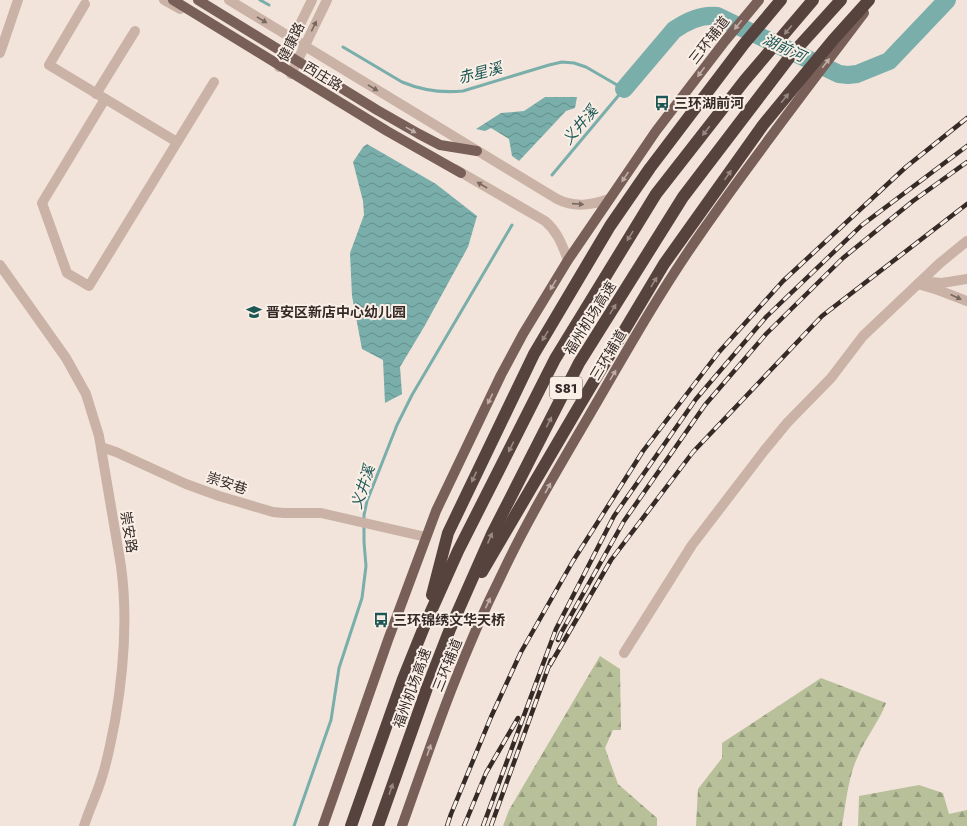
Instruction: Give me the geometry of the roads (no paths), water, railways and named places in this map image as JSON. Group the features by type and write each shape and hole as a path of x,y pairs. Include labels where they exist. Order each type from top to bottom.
{"highway":[{"path":"424,627 448,533 534,354 610,226 650,168 744,44 772,12 780,0"},
{"name":"福州机场高速","path":"351,826 403,679 424,627 458,551 555,359 652,201 745,80 813,0"},
{"name":"福州机场高速","path":"378,826 427,688 450,629 492,534 579,362 683,197 792,54 841,0"},
{"path":"450,629 521,504 664,264 763,125 810,76 869,0"}],"main road":[{"name":"西庄路","path":"172,0 387,131 461,173"},
{"path":"198,0 377,110 419,134 440,145 477,151"},
{"name":"三环辅道","path":"323,826 426,537 436,512 501,375 523,334 568,260 609,199 656,132 725,41 760,0"},
{"path":"836,43 874,0"},
{"name":"三环辅道","path":"402,826 440,719 483,614 530,519 610,379 686,255 810,76"}],"street":[{"path":"0,52 18,0"},
{"path":"164,0 545,221 554,230 562,244 568,260"},
{"path":"229,0 548,194 564,202 579,205 609,199"},
{"name":"健康路","path":"279,67 312,0"},
{"name":"健康路","path":"291,74 327,0"},
{"path":"85,4 49,65 177,142"},
{"path":"96,94 135,30"},
{"path":"105,99 42,203 67,273 89,286 214,82"},
{"path":"624,653 692,545 787,423 831,378 863,336 940,263 967,241"},
{"name":"崇安路","path":"0,265 66,358 82,385 91,409 101,447 123,585 124,645 121,684 106,763 84,826"},
{"path":"920,282 937,284 967,279"},
{"path":"920,282 967,301"},
{"name":"崇安巷","path":"101,447 116,452 186,484 219,496 267,510 284,513 315,512 426,537"}],"water":[{"path":"545,97 577,97 575,108 566,111 519,161 512,156 509,139 491,128 485,131 476,129 501,113 524,111"},
{"path":"367,144 436,184 477,216 468,247 400,367 402,394 385,403 383,360 362,349 352,296 350,253 364,215 363,201 353,162 363,147"}],"waterway":[{"name":"赤星溪","path":"260,0 269,5"},
{"name":"湖前河","path":"624,89 674,30 689,21 700,17 717,16 839,74 848,75 857,74 889,61 947,0"},
{"name":"赤星溪","path":"343,47 402,82 432,90 447,92 463,91 562,62 574,63 586,67 624,89 552,175"},
{"name":"义井溪","path":"294,826 331,720 339,668 362,598 366,566 364,515 367,501 397,425 412,395 512,225"}],"railway":[{"path":"447,826 491,717 521,652 573,561 643,451 719,352 783,281 906,167 967,118"},
{"path":"483,826 556,629 614,516 696,399 766,317 862,225 967,146"},
{"path":"558,640 624,521 705,405 766,334 843,258 913,201 967,162"},
{"path":"550,665 611,560 693,452 822,316 967,204"},
{"path":"491,826 551,660"},
{"path":"464,826 486,773 518,718"}],"place":[{"name":"三环湖前河","path":"662,103"},
{"name":"晋安区新店中心幼儿园","path":"254,312"},
{"name":"三环锦绣文华天桥","path":"381,620"}]}
